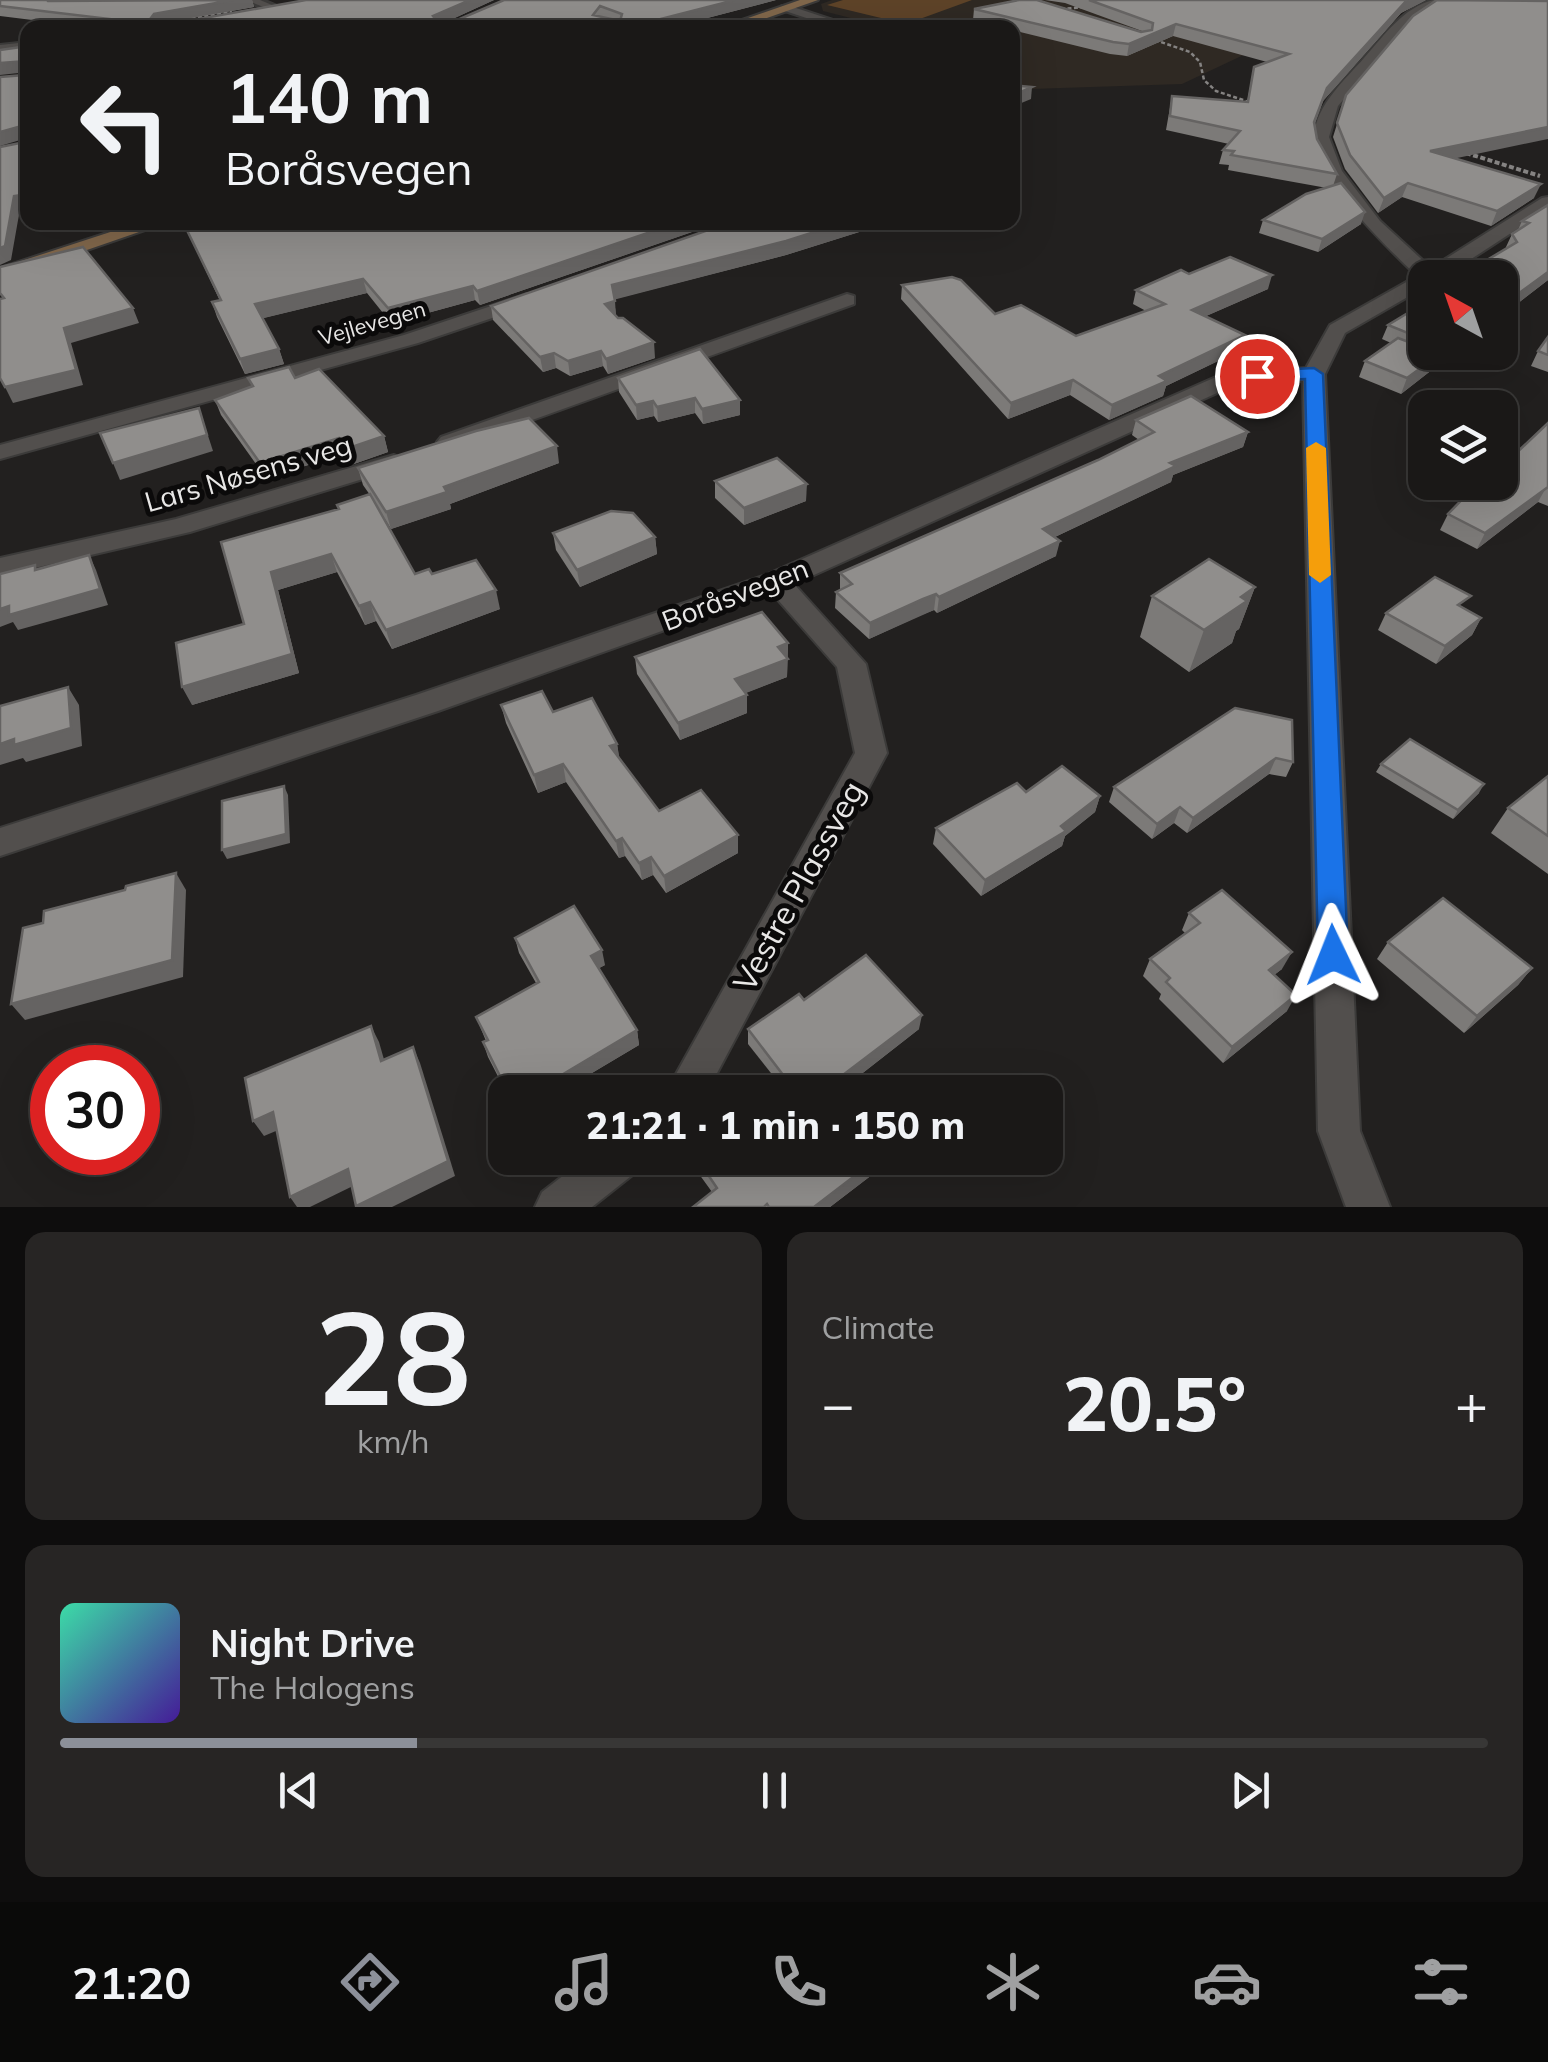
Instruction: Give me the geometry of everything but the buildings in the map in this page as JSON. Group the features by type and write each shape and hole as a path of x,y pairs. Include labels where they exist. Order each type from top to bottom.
{"main road":[{"path":"749,20 812,0"},
{"path":"0,274 135,230"}],"street":[{"path":"1399,0 1427,6"},
{"path":"1409,260 1374,225 1334,172 1321,137 1331,105 1402,22 1427,6 1449,0"},
{"path":"242,16 297,7"},
{"path":"786,8 824,20"},
{"path":"1455,260 1548,202"},
{"path":"1528,214 1548,220"},
{"path":"1368,1207 1339,1131 1314,374 1336,329 1408,289"},
{"name":"Vejlevegen","path":"0,452 411,339 552,292"},
{"name":"Lars Nøsens veg","path":"0,567 181,526 345,479 847,300"},
{"name":"Boråsvegen","path":"0,842 427,704 776,582 1234,378 1314,374"},
{"name":"Vestre Plassveg","path":"695,1075 872,753 851,664 776,582"},
{"path":"557,1207 598,1175"}],"lane":[{"path":"251,0 275,8"}],"path":[{"path":"1061,9 1096,5"},
{"path":"176,20 275,8"},
{"path":"990,20 1000,16"}],"shaded area":[{"path":"832,0 1308,0 1252,51 1182,84 1020,91 1020,20 858,20 823,11 821,4"},
{"path":"843,0 972,0 917,20 889,20 827,5"}],"slow traffic":[{"path":"1316,448 1320,575"}],"route":[{"path":"1257,376 1314,374 1333,955"}]}
